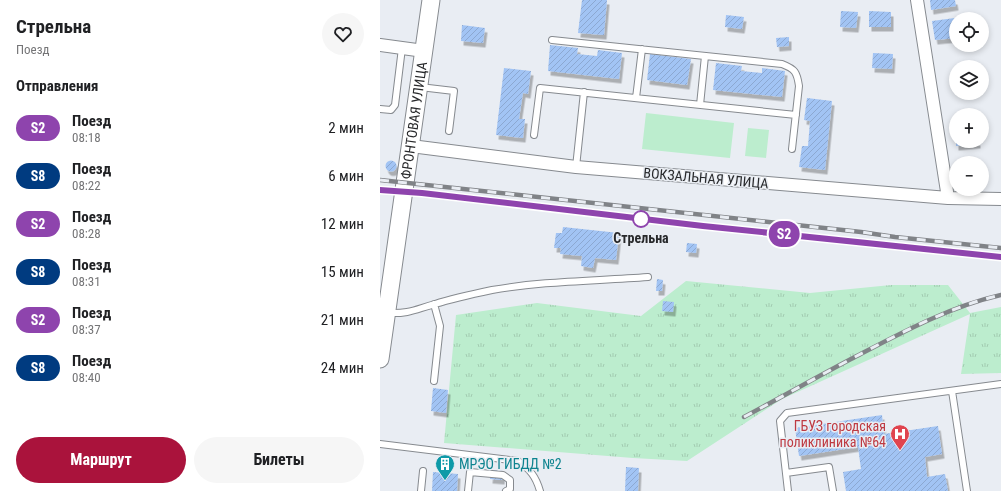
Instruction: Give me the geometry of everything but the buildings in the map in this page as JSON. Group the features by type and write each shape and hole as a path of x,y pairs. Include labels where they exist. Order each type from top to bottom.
{"main road":[{"name":"ФРОНТОВАЯ УЛИЦА","path":"380,359 431,0"}],"street":[{"path":"917,0 948,198"},
{"path":"380,45 424,51"},
{"name":"ВОКЗАЛЬНАЯ УЛИЦА","path":"411,146 576,167 948,198 1001,199"}],"lane":[{"path":"552,40 782,64 791,68 797,75 799,86 792,149"},
{"path":"380,110 390,110 395,105 402,48"},
{"path":"636,98 642,49"},
{"path":"700,105 705,56"},
{"path":"419,87 454,92 449,131"},
{"path":"534,135 540,88 796,115"},
{"path":"576,167 584,92"},
{"path":"386,313 402,314 414,312 434,304 493,290 536,284 648,277"},
{"path":"434,304 440,326 434,381"},
{"path":"788,491 780,421 787,413 1001,384"},
{"path":"952,391 967,491"},
{"path":"380,444 518,461 528,468 536,479 540,491"},
{"path":"786,473 829,467 833,491"},
{"path":"421,491 423,471"},
{"path":"468,491 470,472 503,475 510,480 510,489 506,491"}],"green space":[{"path":"646,113 734,123 730,158 642,149"},
{"path":"748,128 769,130 766,158 745,156"},
{"path":"686,281 810,293 891,285 948,285 970,313 1001,307 1001,373 961,374 970,314 782,399 687,461 444,443 456,315 537,303 641,316"}],"railway":[{"path":"380,180 1001,248"},
{"path":"380,190 422,193 641,219 1001,257"},
{"path":"744,417 838,366 924,322 981,300 1001,295"}],"train":[{"name":"S2","path":"380,190 422,193 703,226 1001,257"}],"place":[{"name":"Стрельна","path":"641,219"},
{"name":"ГБУЗ городская поликлиника №64","path":"900,451"},
{"name":"МРЭО ГИБДД №2","path":"445,481"}]}
